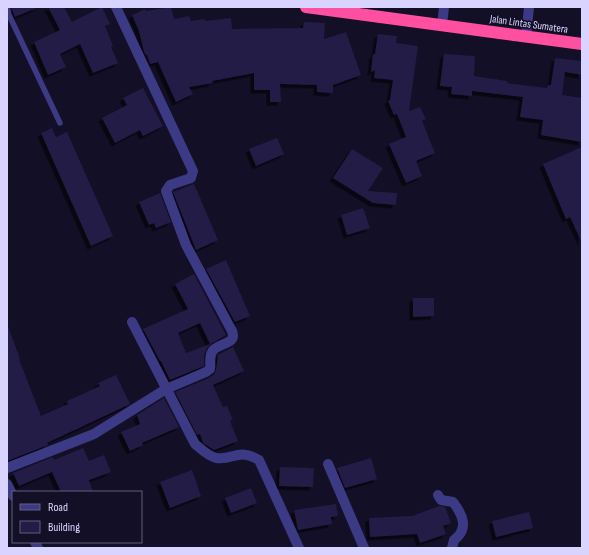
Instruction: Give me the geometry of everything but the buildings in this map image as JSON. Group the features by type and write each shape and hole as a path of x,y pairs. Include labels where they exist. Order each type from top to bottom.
{"highway":[{"name":"Jalan Lintas Sumatera","path":"306,7 582,44"}],"street":[{"path":"7,468 94,434 166,389 206,372 210,369 212,352 215,348 232,340 234,334 186,245 166,191 170,186 191,178 193,171 116,7"},
{"path":"442,25 444,7"},
{"path":"526,36 529,7"},
{"path":"132,322 195,444 215,458 224,458 242,454 250,455 259,460 300,548"},
{"path":"328,464 364,548"},
{"path":"7,484 12,494"},
{"path":"438,494 441,500 453,502 463,519 462,530 459,537 454,540 452,548"}],"lane":[{"path":"7,7 60,123"}]}
